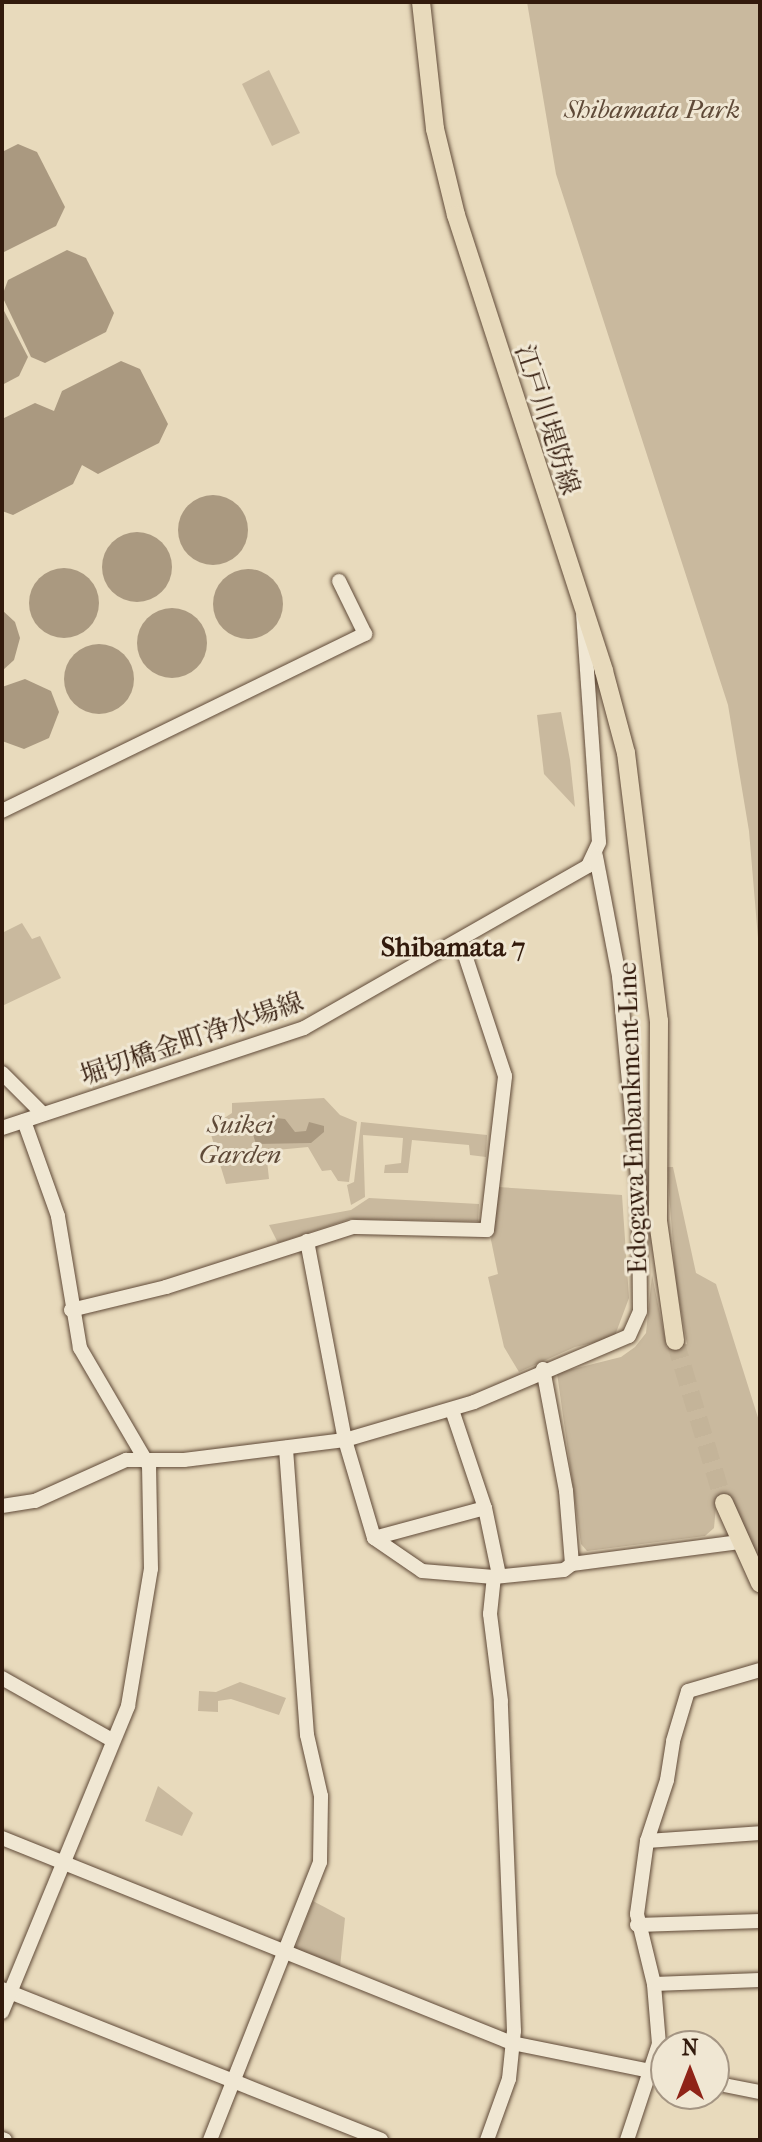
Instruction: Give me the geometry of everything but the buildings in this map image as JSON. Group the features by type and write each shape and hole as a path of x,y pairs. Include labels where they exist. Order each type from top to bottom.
{"main road":[{"name":"江戸川堤防線","path":"421,2 435,129 456,215 583,612"},
{"name":"Edogawa Embankment Line","path":"583,612 620,725 645,872 659,1021 658,1221 675,1341"},
{"path":"724,1503 738,1542 760,1583"}],"street":[{"path":"2,811 365,634 339,581"},
{"name":"江戸川堤防線","path":"2,1506 35,1501 99,1468 146,1458 184,1460 345,1440 452,1410 543,1369 615,1346 629,1336 640,1311 639,1188 619,976 596,856 583,612"},
{"name":"堀切橋金町浄水場線","path":"2,1128 294,1033 460,940 596,856"},
{"path":"71,1310 166,1287 353,1227 487,1230 505,1076 460,940"},
{"path":"2,1073 43,1114"},
{"path":"2,2012 6,1990 128,1706 151,1569 146,1458 80,1348 53,1194 24,1121"},
{"path":"307,1241 345,1440 374,1538 422,1571 497,1576 564,1570 572,1564 738,1542"},
{"path":"543,1369 566,1491 572,1564"},
{"path":"452,1410 485,1508 497,1576 490,1614 501,1701 514,1956 509,2079 487,2140"},
{"path":"210,2140 314,1882 321,1837 321,1796 307,1735 286,1448"},
{"path":"374,1538 485,1508"},
{"path":"627,2140 659,2044 654,1984 637,1925 647,1841 688,1691 760,1670"},
{"path":"2,1678 112,1740"},
{"path":"647,1841 760,1833"},
{"path":"2,1838 512,2043 649,2071"},
{"path":"637,1925 760,1921"},
{"path":"654,1984 760,1980"},
{"path":"6,1990 381,2140"},
{"path":"730,2086 760,2092"}],"green space":[{"name":"Shibamata Park","path":"527,2 760,2 760,962 749,831 728,705 556,174"},
{"path":"269,70 300,133 272,146 242,84"},
{"path":"561,712 575,807 544,774 537,715"},
{"path":"22,923 32,939 40,936 61,978 2,1006 2,933"},
{"name":"Suikei Garden","path":"324,1098 340,1115 357,1122 349,1182 338,1181 331,1170 322,1171 308,1147 266,1151 269,1179 226,1184 209,1128 232,1113 232,1103"},
{"path":"361,1122 487,1135 486,1157 470,1155 469,1145 412,1140 408,1173 384,1173 385,1165 401,1163 403,1138 363,1135 365,1197 351,1205 347,1185 354,1182"},
{"path":"667,1167 673,1167 696,1273 716,1284 760,1424 760,1562 716,1506 714,1528 705,1536 587,1551 581,1544 557,1373 621,1357 635,1347 646,1333 652,1275 667,1348 687,1344 676,1283"},
{"path":"498,1187 622,1195 629,1298 614,1338 575,1347 519,1372 504,1347 488,1277 498,1274 491,1240"},
{"path":"369,1198 479,1204 478,1221 350,1219 278,1243 269,1225 351,1210"},
{"path":"240,1682 286,1698 279,1715 231,1699 218,1701 218,1712 198,1711 199,1691 216,1692"},
{"path":"158,1786 193,1813 182,1836 145,1821"},
{"path":"313,1901 345,1918 340,1967 295,1949"}],"shaded area":[{"path":"18,144 37,152 65,207 56,226 2,253 2,152"},
{"path":"67,250 86,258 114,313 106,332 45,363 31,357 2,296 8,280"},
{"path":"2,307 28,357 19,376 2,385"},
{"path":"121,361 140,369 168,424 159,443 98,474 82,465 73,484 13,515 2,511 2,419 35,403 54,411 62,391"},
{"path":"213,495 238,505 248,530 238,555 213,565 188,555 178,530 188,505"},
{"path":"137,532 162,542 172,567 162,592 137,602 112,592 102,567 112,542"},
{"path":"64,568 89,578 99,603 89,628 64,638 39,628 29,603 39,578"},
{"path":"248,569 273,579 283,604 273,629 248,639 223,629 213,604 223,579"},
{"path":"172,608 197,618 207,643 197,668 172,678 147,668 137,643 147,618"},
{"path":"2,610 15,622 20,638 14,660 2,671"},
{"path":"99,644 124,654 134,679 124,704 99,714 74,704 64,679 74,654"},
{"path":"25,679 51,691 59,712 49,738 24,749 2,741 2,687"},
{"path":"276,1118 285,1119 295,1132 306,1131 309,1122 324,1126 324,1132 311,1143 256,1144 252,1131 267,1129"}],"tunnel":[{"path":"675,1341 724,1503"}],"district":[{"name":"Shibamata 7","path":"453,947"}]}
